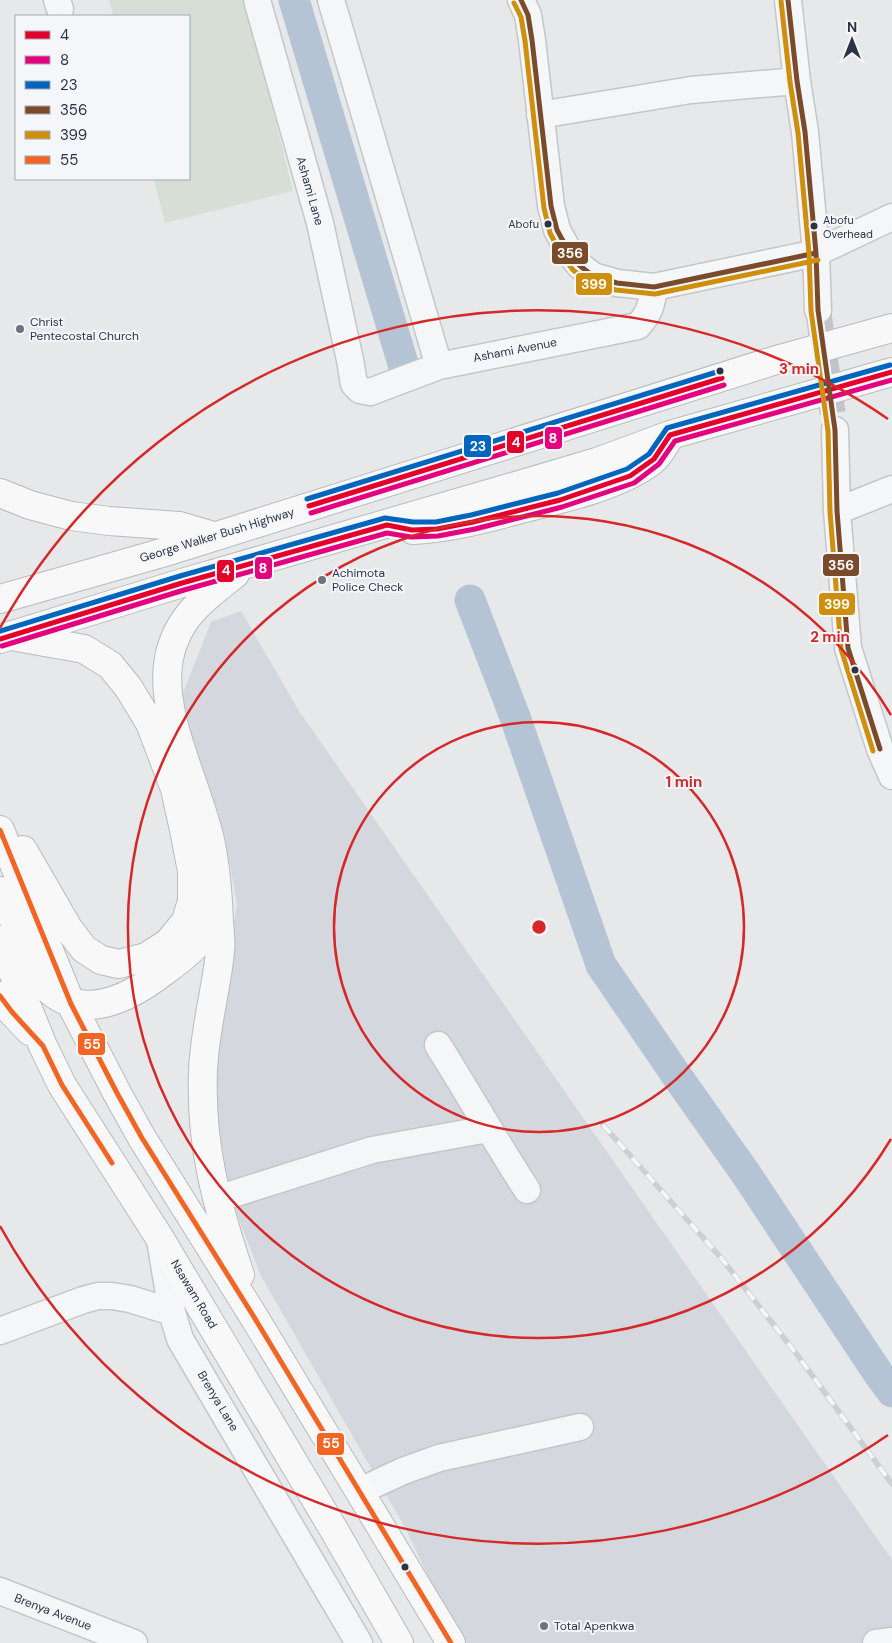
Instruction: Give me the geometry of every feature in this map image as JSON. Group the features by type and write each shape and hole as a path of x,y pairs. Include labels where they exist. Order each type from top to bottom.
{"highway":[{"name":"George Walker Bush Highway","path":"0,599 172,550 773,361 892,328"},
{"path":"5,637 182,583 387,525 412,530 437,529 560,500 630,476 654,459 670,435 892,372"},
{"path":"0,493 30,505 71,516 179,526 213,536"},
{"path":"246,566 203,599 179,626 169,658 167,687 170,711 210,840 218,900 220,951 203,1071 206,1154 221,1218 254,1317"},
{"path":"0,821 26,853 68,928 84,949 101,960 119,964 146,957 168,943 186,920 192,901 192,871 175,788 150,723 128,687 110,665 84,650 5,637"},
{"path":"0,830 71,1004 142,1138 254,1317 451,1643"},
{"path":"0,891 45,986 55,997 71,1004 84,1006 106,1003 128,995 155,979 177,962 196,945 218,900"},
{"name":"Nsawam Road","path":"0,940 43,1046 62,1085 159,1237 334,1530 399,1643"},
{"path":"0,996 43,1046"}],"street":[{"name":"Ashami Lane","path":"257,0 320,223 354,384"},
{"path":"331,0 439,366"},
{"path":"521,0 528,15 551,206 557,230 578,265 593,276 617,283 654,287 816,253 892,217"},
{"path":"788,0 805,132 816,253 818,310"},
{"path":"540,114 691,90 797,81"},
{"name":"Ashami Avenue","path":"354,384 360,390 370,392 439,366 638,326 646,318 652,307 654,287"},
{"path":"835,430 837,511 848,648 886,746 892,776"},
{"path":"837,511 892,489"},
{"path":"438,1045 527,1190"},
{"path":"217,1199 372,1150 488,1129"},
{"name":"Brenya Lane","path":"159,1237 172,1312 180,1339 360,1643"},
{"path":"0,1331 98,1296 130,1299 172,1312"},
{"path":"360,1491 403,1470 439,1458 580,1427"},
{"name":"Brenya Avenue","path":"0,1591 134,1643"},
{"path":"876,1643 892,1641"}],"shaded area":[{"path":"109,0 245,0 293,191 165,223 154,180 190,180 190,15 113,15"},
{"path":"241,611 299,711 892,1560 892,1643 459,1643 407,1531 261,1276 229,1194 212,1107 213,1057 237,904 225,837 179,703 211,622"}],"waterway":[{"path":"294,0 407,377"},
{"path":"470,600 515,717 601,965 746,1174 892,1392"}],"tunnel":[{"path":"818,310 835,430"}],"railway":[{"path":"603,1125 722,1259 795,1352 892,1484"}],"transit line":[{"name":"356","path":"521,0 528,15 532,40 551,206 557,230 579,265 593,276 617,283 654,287 816,253"},
{"name":"356","path":"788,0 805,132 816,253 818,310 835,430 837,511 848,648 880,749"},
{"name":"399","path":"781,1 798,133 809,253 811,311 828,431 830,512 841,649 873,751"},
{"name":"399","path":"514,3 521,17 525,41 544,208 550,233 561,254 573,270 590,283 616,290 655,294 818,260"},
{"name":"23","path":"0,631 180,576 385,518 413,522 436,522 558,493 627,469 649,454 667,428 890,365"},
{"name":"23","path":"307,499 720,371"},
{"name":"4","path":"0,639 182,583 387,525 412,530 437,529 560,500 630,476 654,459 670,435 892,372"},
{"name":"4","path":"309,506 722,378"},
{"name":"8","path":"2,646 184,590 387,533 411,537 438,536 475,529 562,507 634,483 659,464 675,441 892,380"},
{"name":"8","path":"311,513 724,385"},
{"name":"55","path":"0,830 71,1004 117,1093 142,1138 254,1317 451,1643"},
{"name":"55","path":"0,996 43,1046 62,1085 112,1163"}],"place":[{"name":"Abofu","path":"548,224"},
{"name":"Abofu Overhead","path":"814,226"},
{"name":"Christ Pentecostal Church","path":"20,329"},
{"name":"Achimota Police Check","path":"322,580"},
{"name":"Total Apenkwa","path":"544,1626"}]}
